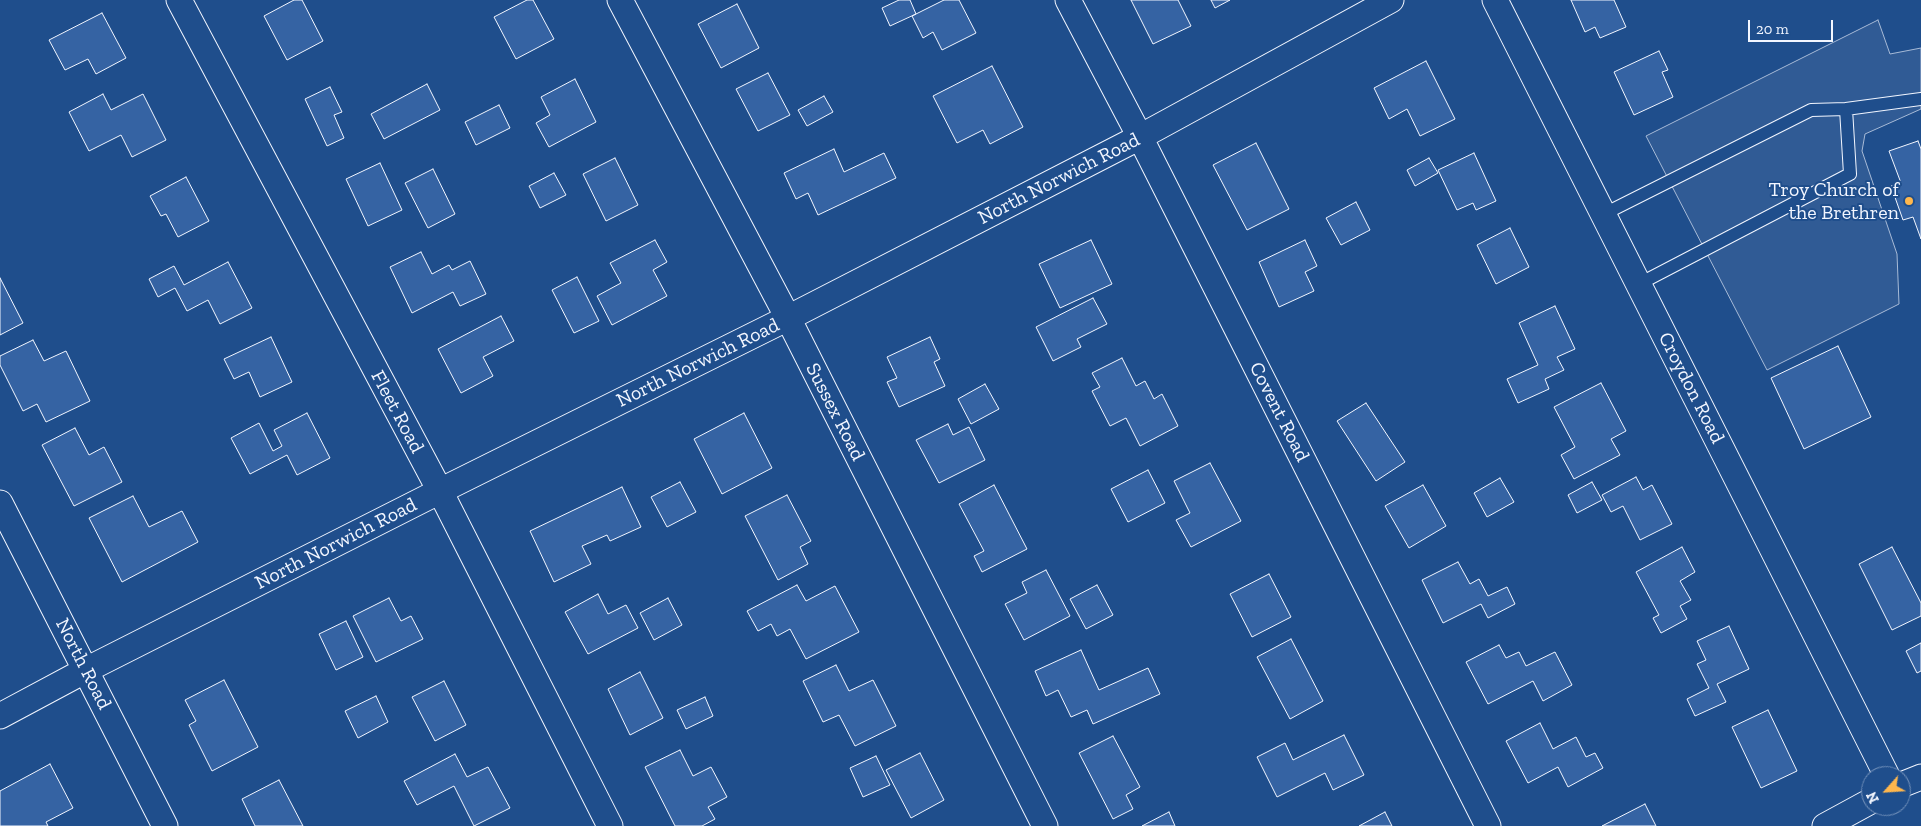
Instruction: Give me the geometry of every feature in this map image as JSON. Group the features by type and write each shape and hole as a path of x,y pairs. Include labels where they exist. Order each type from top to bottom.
{"street":[{"name":"Fleet Road","path":"179,0 440,491 610,826"},
{"name":"Sussex Road","path":"620,0 788,318 1045,826"},
{"name":"Covent Road","path":"1068,0 1140,137 1488,826"},
{"name":"North Norwich Road","path":"0,716 86,670 788,318 1140,137 1391,0"},
{"name":"Croydon Road","path":"1495,0 1882,766"},
{"name":"North Road","path":"0,503 165,826"},
{"path":"1825,826 1851,819 1861,810"}],"lane":[{"path":"1604,214 1811,110 1921,99"},
{"path":"1639,284 1850,174 1846,108"}],"shaded area":[{"path":"1878,20 1890,54 1921,48 1921,109 1865,134 1862,151 1897,254 1899,304 1767,370 1646,136"}],"building":[{"path":"294,0 302,0 323,41 287,60 264,16"},
{"path":"527,0 533,0 554,39 516,59 494,17"},
{"path":"899,0 910,0 916,14 890,26 882,8"},
{"path":"944,0 959,0 976,33 942,50 933,32 923,38 912,16"},
{"path":"1131,0 1178,0 1191,26 1153,44"},
{"path":"1211,0 1230,0 1215,8"},
{"path":"1571,0 1614,0 1626,27 1600,38 1595,27 1585,32"},
{"path":"737,4 759,48 721,68 698,24"},
{"path":"102,13 126,58 96,74 88,59 65,70 49,40"},
{"path":"1659,51 1668,70 1662,72 1673,97 1634,115 1614,72"},
{"path":"1426,61 1455,119 1420,136 1407,109 1389,119 1374,88"},
{"path":"992,66 1023,127 990,144 983,130 957,143 933,96"},
{"path":"768,73 790,115 758,131 736,89"},
{"path":"575,79 596,122 549,147 536,123 550,115 541,97"},
{"path":"427,84 440,110 384,139 371,114"},
{"path":"330,87 342,112 334,115 344,138 327,146 305,99"},
{"path":"103,94 111,110 143,94 166,140 132,157 121,135 89,151 69,112"},
{"path":"824,96 833,112 807,126 798,110"},
{"path":"499,105 510,128 476,145 465,122"},
{"name":"Troy Church of the Brethren","path":"1918,141 1921,149 1921,239 1913,217 1903,220 1891,186 1901,183 1889,151"},
{"path":"1256,143 1289,209 1247,230 1213,165"},
{"path":"834,149 844,172 884,153 896,178 818,215 808,193 796,199 784,173"},
{"path":"1474,153 1496,201 1476,210 1473,203 1457,210 1438,170"},
{"path":"615,158 638,205 606,221 583,174"},
{"path":"1429,158 1438,173 1415,186 1407,170"},
{"path":"380,163 402,210 368,226 346,179"},
{"path":"433,169 455,214 428,228 405,183"},
{"path":"554,173 566,195 540,208 529,186"},
{"path":"186,177 209,221 178,237 166,214 161,216 150,196"},
{"path":"1356,202 1370,230 1341,245 1326,218"},
{"path":"1510,228 1529,267 1496,284 1477,245"},
{"path":"655,240 667,262 653,270 667,296 612,325 597,296 621,283 610,263"},
{"path":"1091,240 1112,284 1060,308 1039,264"},
{"path":"1305,240 1317,266 1305,272 1314,291 1279,307 1259,262"},
{"path":"421,252 432,274 449,265 452,270 470,261 486,294 460,306 453,292 412,313 390,267"},
{"path":"228,262 252,308 220,324 208,300 187,311 175,288 158,297 149,279 174,266 184,285"},
{"path":"577,277 599,321 574,333 552,290"},
{"path":"0,278 23,323 0,335"},
{"path":"1093,298 1107,324 1077,339 1081,347 1053,361 1036,327"},
{"path":"1555,306 1575,349 1557,357 1564,370 1545,379 1549,389 1518,403 1507,379 1538,365 1519,323"},
{"path":"501,316 514,341 483,357 493,376 461,393 438,349"},
{"path":"271,337 292,382 260,397 249,372 234,379 224,359"},
{"path":"930,337 940,359 934,362 945,386 899,407 887,382 897,378 887,357"},
{"path":"33,340 44,361 66,351 90,401 46,422 37,404 23,411 0,365 0,356"},
{"path":"1838,346 1871,417 1804,449 1771,378"},
{"path":"1122,358 1136,386 1145,381 1154,399 1162,394 1178,426 1140,446 1126,418 1110,426 1092,391 1100,387 1092,373"},
{"path":"1601,383 1626,431 1611,439 1620,455 1574,479 1561,455 1575,447 1554,407"},
{"path":"985,384 999,409 971,424 958,399"},
{"path":"1366,403 1405,462 1376,481 1337,421"},
{"path":"307,413 330,458 297,475 287,455 250,474 231,438 259,423 273,451 282,446 274,430"},
{"path":"744,413 772,468 722,494 694,439"},
{"path":"948,424 953,435 969,427 985,460 939,483 916,440"},
{"path":"75,428 89,455 104,447 122,482 74,506 42,445"},
{"path":"1210,463 1241,521 1191,547 1176,520 1190,513 1174,481"},
{"path":"1148,470 1165,503 1128,522 1111,489"},
{"path":"1636,477 1643,490 1652,485 1672,524 1640,540 1623,506 1611,512 1602,495"},
{"path":"1500,478 1514,502 1487,517 1474,493"},
{"path":"680,482 696,512 667,527 651,497"},
{"path":"1592,482 1602,500 1577,513 1568,495"},
{"path":"994,485 1027,549 982,572 974,556 984,551 959,504"},
{"path":"1423,485 1446,526 1409,548 1385,506"},
{"path":"622,487 641,527 610,541 607,535 582,546 591,564 554,582 530,531"},
{"path":"787,495 811,541 800,547 808,564 778,580 745,516"},
{"path":"133,496 149,527 182,511 198,542 122,582 89,518"},
{"path":"1682,547 1695,572 1680,581 1691,600 1680,606 1687,619 1661,633 1653,618 1659,615 1636,572"},
{"path":"1892,547 1921,603 1921,616 1892,630 1859,564"},
{"path":"1458,562 1470,584 1479,579 1488,596 1507,587 1515,604 1488,618 1481,604 1443,623 1422,580"},
{"path":"1046,570 1070,616 1024,640 1005,604 1027,593 1022,582"},
{"path":"1269,574 1291,617 1252,637 1230,594"},
{"path":"797,585 806,601 835,586 859,632 806,659 790,629 777,636 771,624 758,631 747,611"},
{"path":"1097,585 1113,615 1086,629 1070,599"},
{"path":"598,594 608,614 626,605 638,628 588,654 565,612"},
{"path":"389,598 401,621 411,616 423,639 376,662 353,616"},
{"path":"668,598 682,625 654,640 640,613"},
{"path":"346,621 363,657 336,670 319,634"},
{"path":"1729,626 1749,669 1717,684 1726,702 1695,716 1687,699 1709,688 1697,664 1706,660 1697,641"},
{"path":"1291,639 1323,701 1290,719 1257,657"},
{"path":"1921,643 1921,671 1917,673 1906,651"},
{"path":"1499,645 1506,658 1519,652 1526,666 1555,652 1572,685 1543,701 1533,681 1488,704 1466,662"},
{"path":"1081,650 1099,690 1148,668 1160,694 1093,724 1087,710 1071,717 1058,690 1046,696 1035,671"},
{"path":"836,665 849,691 873,680 896,726 855,746 839,715 823,722 803,681"},
{"path":"640,672 663,718 630,735 608,689"},
{"path":"224,680 258,747 212,771 189,725 196,721 185,700"},
{"path":"444,681 466,725 435,741 412,697"},
{"path":"376,696 388,722 358,738 345,711"},
{"path":"705,697 713,716 686,729 677,710"},
{"path":"1768,710 1797,771 1761,788 1732,727"},
{"path":"1540,723 1553,749 1576,737 1586,757 1595,753 1603,768 1568,787 1558,767 1528,783 1506,741"},
{"path":"1344,735 1364,775 1333,790 1325,773 1277,797 1257,757 1285,743 1293,760"},
{"path":"1113,736 1140,787 1126,795 1133,809 1113,819 1079,753"},
{"path":"680,750 693,776 711,767 727,797 708,807 715,819 702,826 675,826 645,767"},
{"path":"920,753 944,800 911,818 886,770"},
{"path":"455,754 467,777 488,767 510,808 474,826 454,786 417,805 404,781"},
{"path":"876,756 890,785 863,797 850,768"},
{"path":"50,764 73,808 46,822 48,826 0,826 0,791"},
{"path":"279,780 303,826 255,826 242,799"},
{"path":"1645,804 1656,826 1602,826"},
{"path":"1169,812 1175,826 1142,826"},
{"path":"1385,812 1392,826 1359,826"}],"place":[{"name":"Troy Church of the Brethren","path":"1909,201"}]}
